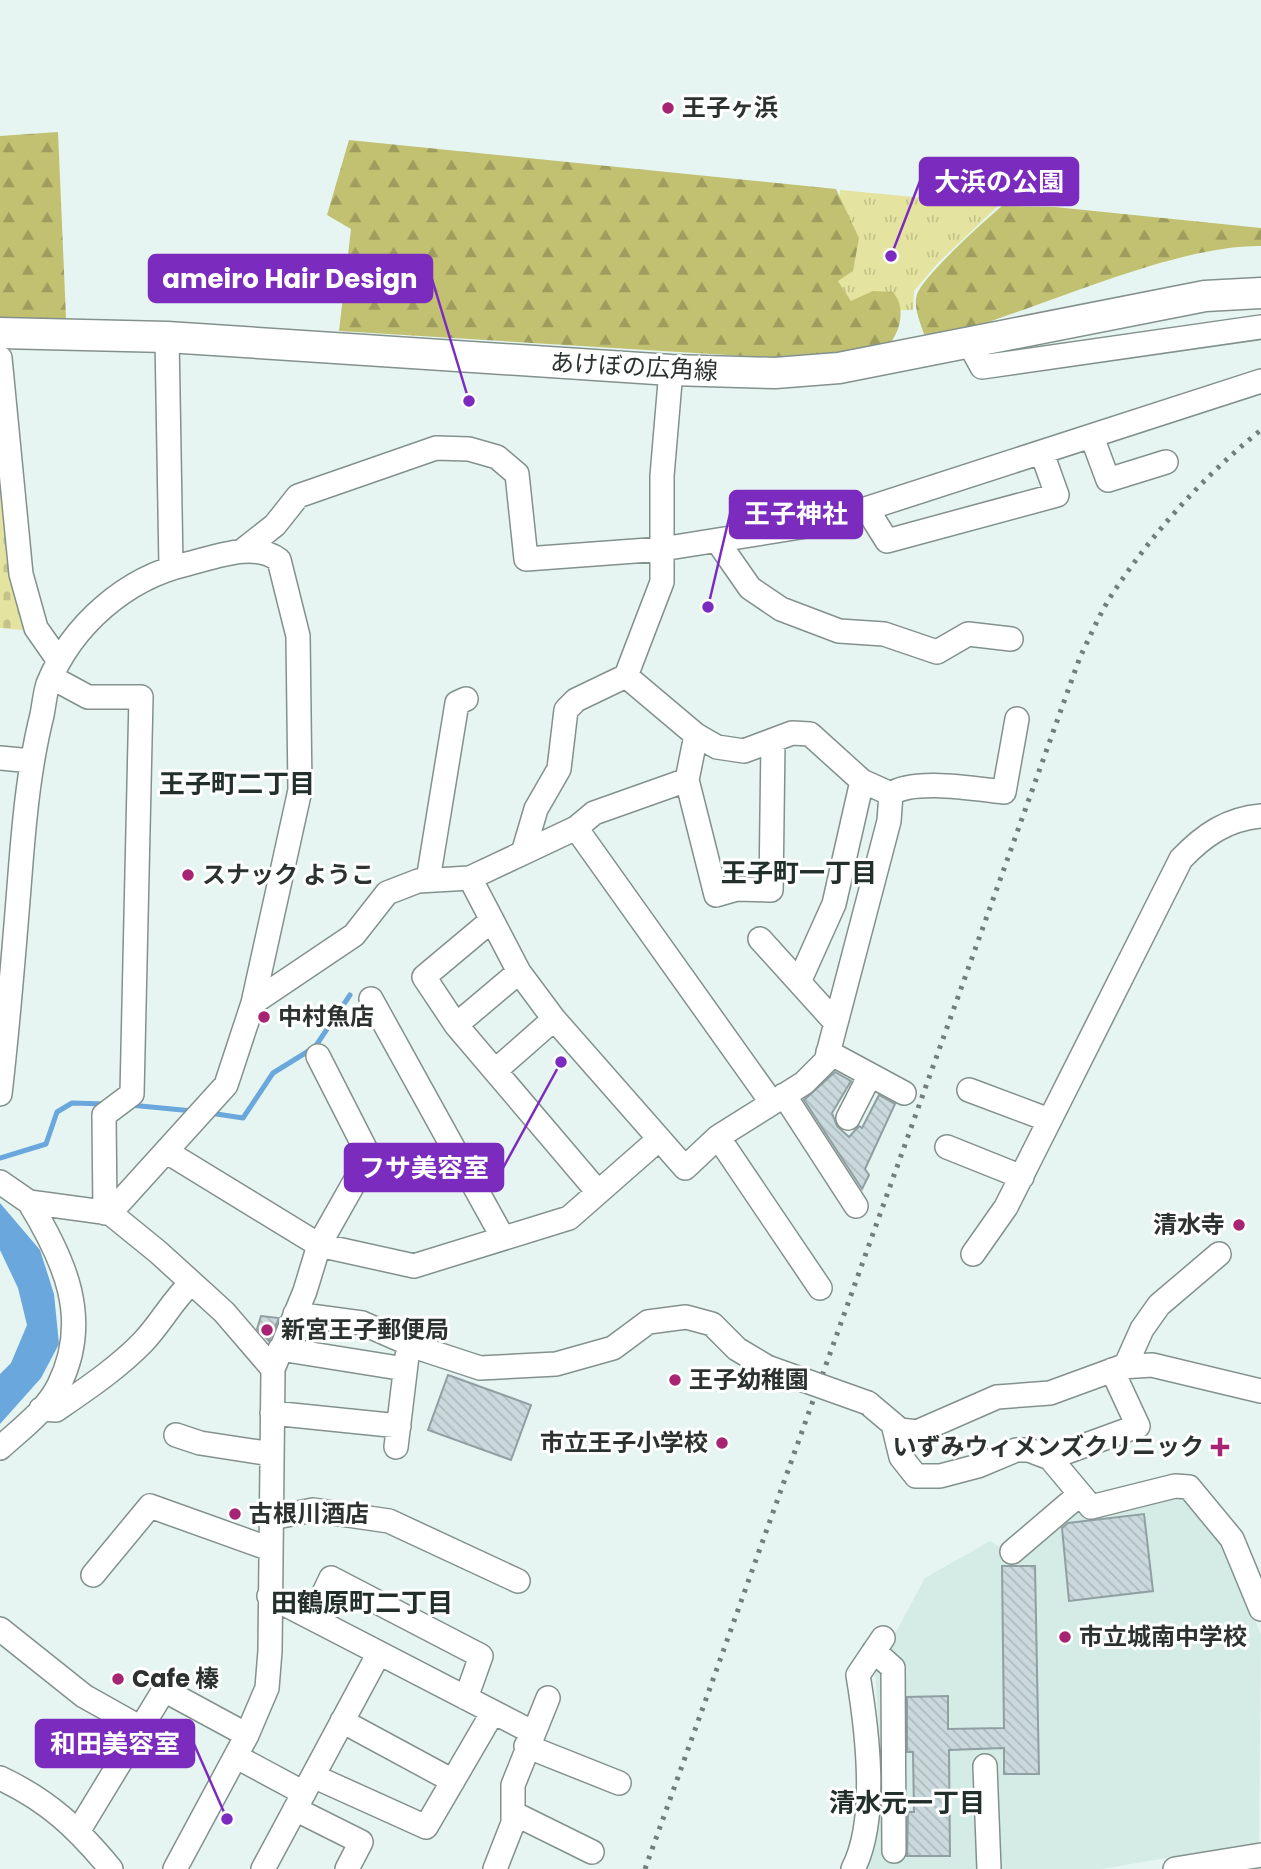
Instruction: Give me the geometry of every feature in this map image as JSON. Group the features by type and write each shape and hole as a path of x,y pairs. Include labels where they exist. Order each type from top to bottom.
{"main road":[{"name":"あけぼの広角線","path":"0,333 167,337 671,370 775,373 839,368 1205,296 1261,293"}],"street":[{"path":"969,343 982,367 1261,327"},
{"path":"167,337 171,568"},
{"path":"0,358 21,574 36,628 55,669 88,697 141,697 132,1094 104,1115 107,1213"},
{"path":"523,853 536,809 559,769 566,710 576,700 626,676 662,582 662,476 671,370"},
{"path":"242,551 275,525 298,496 436,448 470,450 497,457 517,474 526,559 662,549 819,524 1261,381"},
{"path":"1092,437 1108,480 1167,462"},
{"path":"867,509 887,541 1057,495 1042,453"},
{"path":"718,542 750,588 781,609 838,631 884,634 937,652 968,634 1011,639"},
{"path":"0,1094 32,761 55,669 94,617 118,594 144,578 171,568 242,551 272,554 279,560 298,636 299,790 253,1003 226,1084 167,1152 107,1213"},
{"path":"626,676 696,735 717,747 744,751 792,733 810,734 862,780 891,794"},
{"path":"428,880 457,702 466,699"},
{"path":"891,794 898,789 942,786 1004,792 1017,719"},
{"path":"696,735 687,780 716,895 737,888 771,890 773,742"},
{"path":"0,758 32,761"},
{"path":"253,1003 354,935 387,893 428,880 470,878 576,828 594,813 687,780"},
{"path":"799,982 834,904 862,780"},
{"path":"470,878 519,972 554,1019 685,1168 718,1137 804,1083 826,1061 889,821 891,794"},
{"path":"974,1254 1006,1207 1022,1177 1181,859 1201,837 1232,821 1261,816"},
{"path":"576,828 856,1206"},
{"path":"492,920 424,977 456,1026 598,1192"},
{"path":"760,939 836,1023"},
{"path":"456,1026 519,972"},
{"path":"371,999 503,1238"},
{"path":"495,1071 554,1019"},
{"path":"828,1052 904,1093"},
{"path":"175,1869 237,1757 267,1688 272,1413 277,1359 319,1245 354,1183 372,1162 318,1056"},
{"path":"848,1118 870,1075"},
{"path":"969,1090 1049,1120"},
{"path":"718,1137 820,1288"},
{"path":"167,1152 319,1245 414,1266 569,1218 659,1139"},
{"path":"947,1147 1022,1177"},
{"path":"0,1182 29,1202 57,1246 74,1313 70,1352 59,1386 41,1409 0,1448"},
{"path":"29,1202 107,1213 277,1359 405,1368"},
{"path":"1050,1458 1138,1426 1119,1368 1159,1305 1219,1254"},
{"path":"41,1409 56,1410 141,1344 169,1304 191,1283"},
{"path":"295,1314 362,1323 408,1343 480,1368 556,1364 612,1348 648,1322 686,1317 712,1324 737,1349 767,1367 868,1402 901,1430 917,1432 997,1397 1050,1393 1119,1368 1152,1365 1261,1391"},
{"path":"272,1413 398,1436 408,1343"},
{"path":"893,1424 901,1457 916,1476 940,1476 978,1466 1016,1450 1029,1450 1050,1458 1091,1507 1175,1486 1189,1487 1232,1539 1261,1609"},
{"path":"176,1436 200,1443 272,1454"},
{"path":"1012,1552 1080,1494"},
{"path":"93,1575 149,1506 270,1549"},
{"path":"271,1518 313,1510 390,1521 518,1581"},
{"path":"312,1618 331,1578 481,1656 466,1698"},
{"path":"269,1595 493,1712 529,1739 619,1783"},
{"path":"0,1629 84,1696 141,1728"},
{"path":"853,1869 860,1856 868,1789 869,1741 858,1675 878,1644 893,1668 894,1851"},
{"path":"263,1869 379,1653"},
{"path":"79,1830 164,1690 247,1735"},
{"path":"495,1869 513,1823 513,1785 529,1739 548,1698"},
{"path":"304,1793 426,1827 493,1712"},
{"path":"342,1721 453,1781"},
{"path":"237,1757 304,1793 361,1842 347,1869"},
{"path":"985,1766 989,1869"},
{"path":"0,1779 45,1802 79,1830 111,1869"},
{"path":"513,1813 592,1852"},
{"path":"1175,1869 1261,1855"}],"shaded area":[{"name":"市立城南中学校","path":"1181,1495 1190,1499 1230,1555 1261,1635 1259,1842 1102,1869 862,1869 873,1836 882,1776 875,1671 925,1578 990,1541 1015,1556 1077,1502"}],"green space":[{"path":"58,132 66,318 0,319 0,136"},
{"path":"349,140 836,189 859,238 853,271 838,281 851,301 873,291 893,292 900,307 900,323 893,339 882,353 855,363 339,331 351,229 327,215"},
{"path":"840,190 999,205 938,263 914,291 913,310 857,311 835,276"},
{"path":"1002,206 1055,207 1261,228 1261,246 1233,248 1171,260 970,328 945,334 924,334 916,307 916,297 923,283"},
{"path":"0,418 33,631 0,628"}],"water":[{"path":"0,1203 40,1250 54,1294 59,1344 41,1378 0,1424 0,1374 11,1363 27,1325 18,1288 0,1250"}],"building":[{"path":"835,1072 851,1081 832,1113 837,1126 849,1137 859,1126 862,1128 879,1095 895,1104 865,1169 869,1175 862,1189 804,1100"},
{"path":"261,1316 279,1318 269,1341 257,1329"},
{"path":"448,1375 531,1405 511,1460 428,1430"},
{"path":"1144,1514 1153,1591 1069,1601 1062,1528 1068,1523"},
{"path":"1002,1566 1035,1566 1039,1774 1004,1774 1004,1748 949,1750 950,1856 907,1856 908,1812 914,1812 913,1752 907,1752 907,1697 948,1696 948,1729 1004,1728"}],"waterway":[{"path":"210,1113 243,1118 273,1073 315,1047 350,995"},
{"path":"0,1158 46,1144 57,1112 72,1103 106,1104"},
{"path":"130,1105 193,1111"}],"railway":[{"path":"645,1869 1080,657 1110,598 1147,546 1201,484 1261,430"}],"place":[{"name":"王子ヶ浜","path":"668,108"},
{"name":"大浜の公園","path":"891,256"},
{"name":"ameiro Hair Design","path":"469,401"},
{"name":"王子神社","path":"708,607"},
{"name":"スナック ようこ","path":"188,875"},
{"name":"中村魚店","path":"264,1017"},
{"name":"フサ美容室","path":"561,1062"},
{"name":"清水寺","path":"1239,1225"},
{"name":"新宮王子郵便局","path":"267,1330"},
{"name":"王子幼稚園","path":"675,1380"},
{"name":"市立王子小学校","path":"722,1443"},
{"name":"いずみウィメンズクリニック","path":"1220,1447"},
{"name":"古根川酒店","path":"235,1514"},
{"name":"市立城南中学校","path":"1065,1637"},
{"name":"Cafe 榛","path":"118,1679"},
{"name":"和田美容室","path":"227,1819"}],"district":[{"name":"王子町二丁目","path":"237,784"},
{"name":"王子町一丁目","path":"799,873"},
{"name":"田鶴原町二丁目","path":"362,1603"},
{"name":"清水元一丁目","path":"907,1803"}]}
